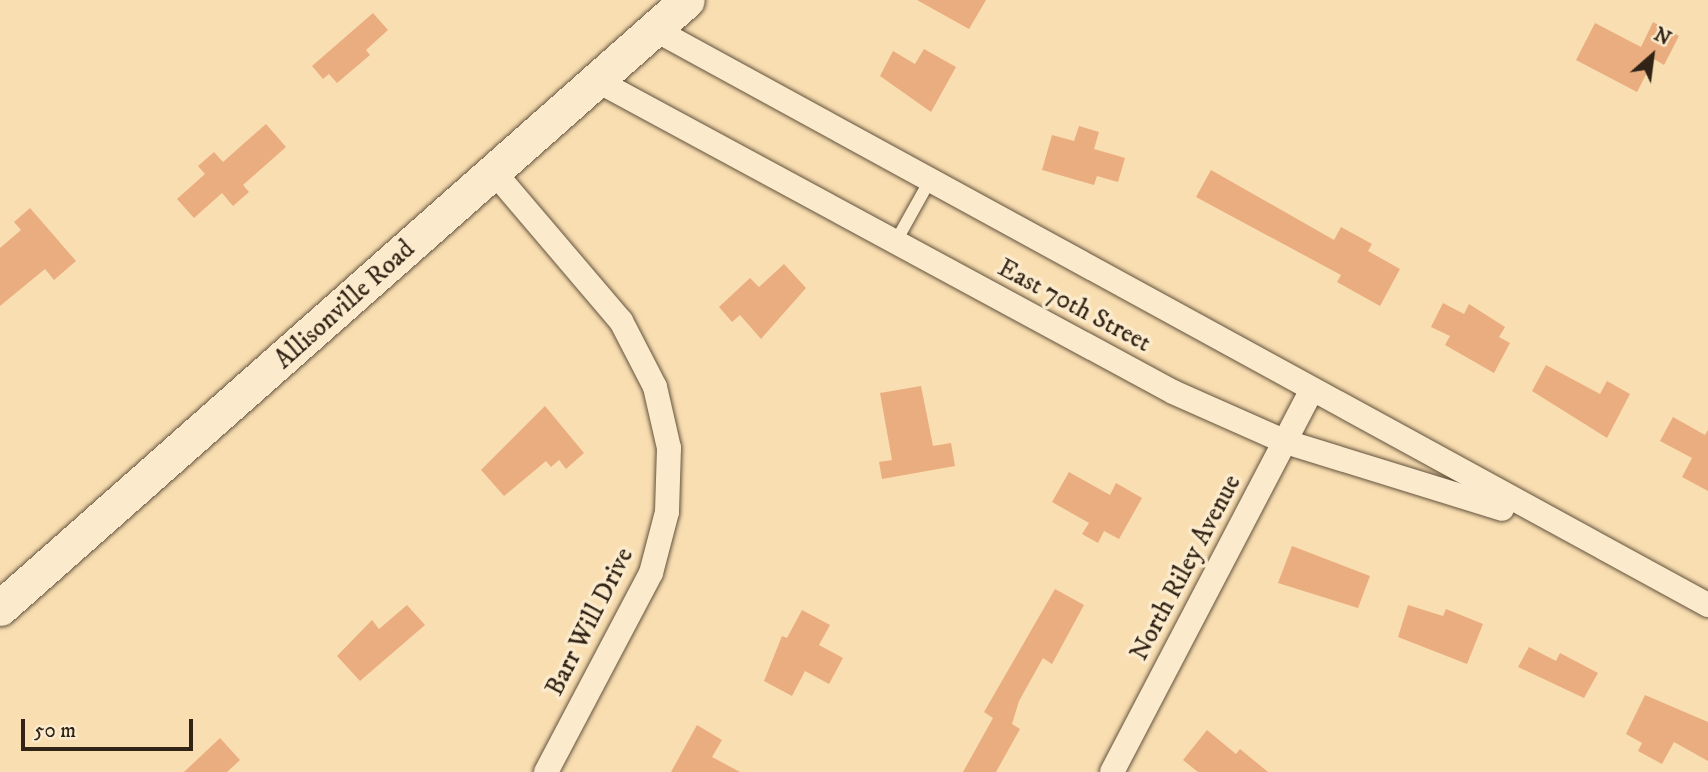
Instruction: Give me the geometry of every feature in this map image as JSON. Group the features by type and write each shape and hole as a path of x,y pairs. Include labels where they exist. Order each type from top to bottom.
{"main road":[{"name":"Allisonville Road","path":"0,608 687,0"}],"street":[{"name":"East 70th Street","path":"654,29 1550,523 1708,604"},
{"name":"East 70th Street","path":"596,80 1136,374 1286,442 1550,523"},
{"name":"Barr Will Drive","path":"494,172 621,321 655,387 668,448 667,512 651,573 545,772"},
{"name":"North Riley Avenue","path":"1112,772 1312,390"}],"lane":[{"path":"895,243 930,180"}],"building":[{"path":"917,0 986,0 969,29"},
{"path":"373,13 388,30 366,50 370,55 337,83 329,74 323,79 312,66"},
{"path":"1653,22 1679,36 1664,65 1654,59 1637,92 1576,60 1595,23 1641,47"},
{"path":"924,49 956,67 931,112 880,76 893,51 915,64"},
{"path":"266,124 286,147 243,185 249,192 233,206 222,193 194,218 177,199 205,174 198,166 214,152 223,162"},
{"path":"1079,126 1099,132 1094,149 1125,158 1118,182 1097,176 1094,185 1042,170 1052,135 1074,141"},
{"path":"1211,170 1334,240 1341,227 1372,244 1368,251 1400,269 1380,306 1337,282 1341,275 1196,197"},
{"path":"30,208 76,261 54,280 45,269 0,306 0,248 21,230 14,222"},
{"path":"784,264 806,288 761,339 740,315 732,322 719,307 750,278 759,287"},
{"path":"1443,303 1464,314 1469,304 1505,327 1499,337 1510,343 1494,373 1445,345 1450,336 1431,327"},
{"path":"1546,365 1600,394 1607,381 1630,394 1607,438 1532,391"},
{"path":"921,386 933,446 951,443 955,466 882,479 879,462 892,460 880,393"},
{"path":"545,406 584,453 566,469 559,460 551,467 546,461 504,496 481,470"},
{"path":"1673,417 1705,435 1708,430 1708,491 1682,477 1692,458 1660,441"},
{"path":"1069,472 1110,495 1116,483 1142,498 1119,539 1104,531 1098,543 1082,534 1089,523 1052,502"},
{"path":"1292,546 1370,576 1358,608 1278,583"},
{"path":"1055,589 1084,605 1052,664 1043,658 1019,701 1012,724 1020,729 996,772 963,772 993,718 984,712"},
{"path":"407,605 425,625 360,681 337,656 372,620 379,629"},
{"path":"1408,605 1443,616 1446,609 1483,624 1467,664 1398,637"},
{"path":"802,610 830,625 819,645 843,658 829,684 805,671 792,696 764,681 782,636 787,638"},
{"path":"1529,647 1556,661 1560,653 1598,673 1584,698 1518,667"},
{"path":"1645,695 1708,722 1708,761 1674,742 1662,764 1638,751 1642,743 1626,734"},
{"path":"697,725 722,740 712,757 740,772 671,772"},
{"path":"1207,730 1236,754 1240,749 1268,772 1198,772 1183,760"},
{"path":"220,738 240,760 227,772 184,772"}]}
